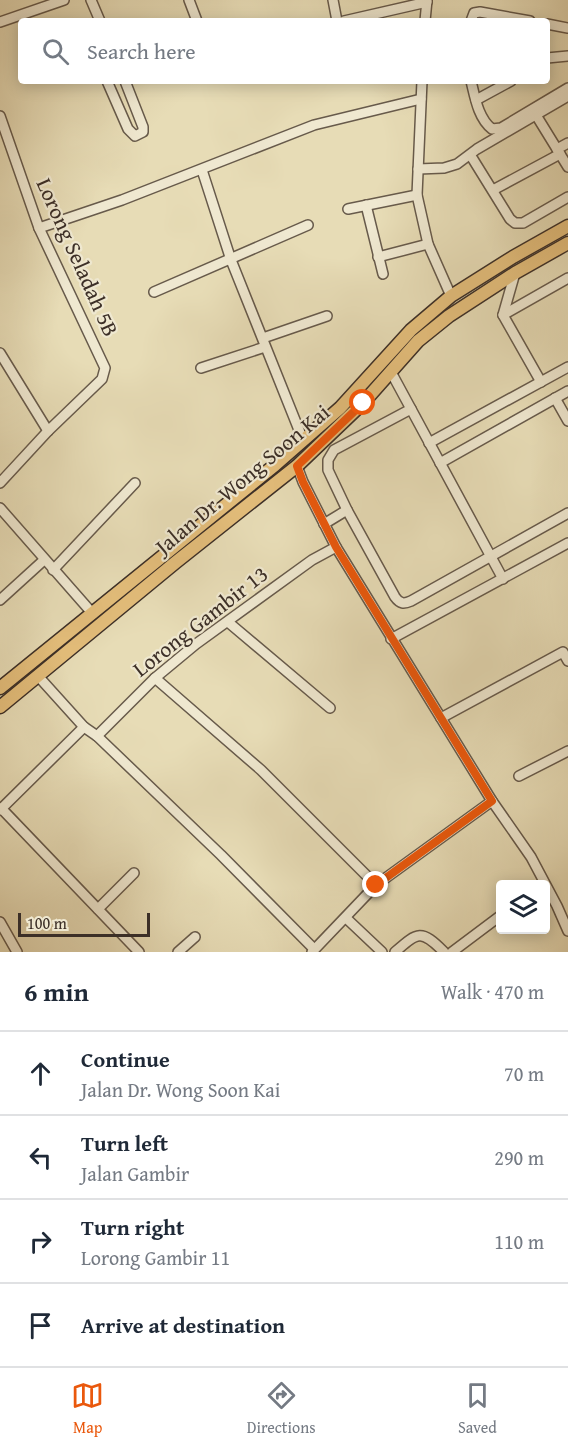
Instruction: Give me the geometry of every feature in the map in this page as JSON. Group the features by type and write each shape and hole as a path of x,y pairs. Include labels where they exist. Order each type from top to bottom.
{"main road":[{"name":"Jalan Dr. Wong Soon Kai","path":"0,688 93,614 340,408 411,330 451,296 513,256 568,226"},
{"name":"Jalan Dr. Wong Soon Kai","path":"0,707 297,466 363,403 418,342 449,316 515,273 568,243"}],"street":[{"path":"91,0 99,18"},
{"path":"189,0 197,18"},
{"path":"333,0 336,18"},
{"path":"0,22 61,1"},
{"path":"356,18 427,1 425,18"},
{"path":"472,18 474,13 480,12 513,18"},
{"path":"550,25 568,28"},
{"path":"550,58 568,56"},
{"path":"108,84 128,129 135,136 143,132 143,127 126,84"},
{"path":"422,84 417,195 428,244 451,296"},
{"path":"472,84 486,124 492,129 496,129 568,88"},
{"path":"476,100 505,84"},
{"path":"418,169 444,168 457,164 471,156 477,149 568,96"},
{"path":"39,228 93,211 314,125 421,99"},
{"path":"536,115 568,167"},
{"name":"Lorong Seladah 5B","path":"0,116 39,228 105,368 102,379 48,430"},
{"path":"493,190 559,151 568,143"},
{"path":"471,156 510,219 515,223 523,223 568,197"},
{"path":"201,170 231,260 303,440"},
{"path":"348,209 417,195"},
{"path":"366,205 383,274"},
{"path":"153,292 308,225"},
{"path":"378,257 428,244"},
{"path":"515,273 502,315 541,382"},
{"path":"502,315 568,278"},
{"path":"201,368 327,315"},
{"path":"0,353 48,430 0,483"},
{"path":"429,443 568,367"},
{"path":"391,372 503,579"},
{"path":"440,463 568,391"},
{"path":"555,398 568,421"},
{"path":"411,409 334,450 328,470 347,510 395,597 401,602 411,601 568,513"},
{"path":"297,466 324,524 332,550 391,639 492,801 531,857 558,906 568,931"},
{"path":"53,570 135,483"},
{"path":"0,508 93,614"},
{"path":"324,524 347,510"},
{"path":"391,639 568,543"},
{"name":"Lorong Gambir 13","path":"97,736 155,678 196,644 312,560 332,550"},
{"path":"0,600 44,560"},
{"path":"228,622 330,708"},
{"path":"441,718 566,657"},
{"path":"38,676 84,727 97,736 221,855 313,951 376,885 492,801"},
{"path":"155,678 261,770 376,885"},
{"path":"84,727 1,809 140,952"},
{"path":"519,776 568,751"},
{"path":"98,909 134,873"},
{"path":"558,906 568,901"},
{"path":"346,918 382,952"},
{"path":"452,952 496,920"},
{"path":"0,922 17,952"},
{"path":"395,952 412,938 419,936 429,938 444,952"},
{"path":"178,952 195,937"}],"route":[{"path":"363,403 297,466 336,547 492,801 376,885"}]}
